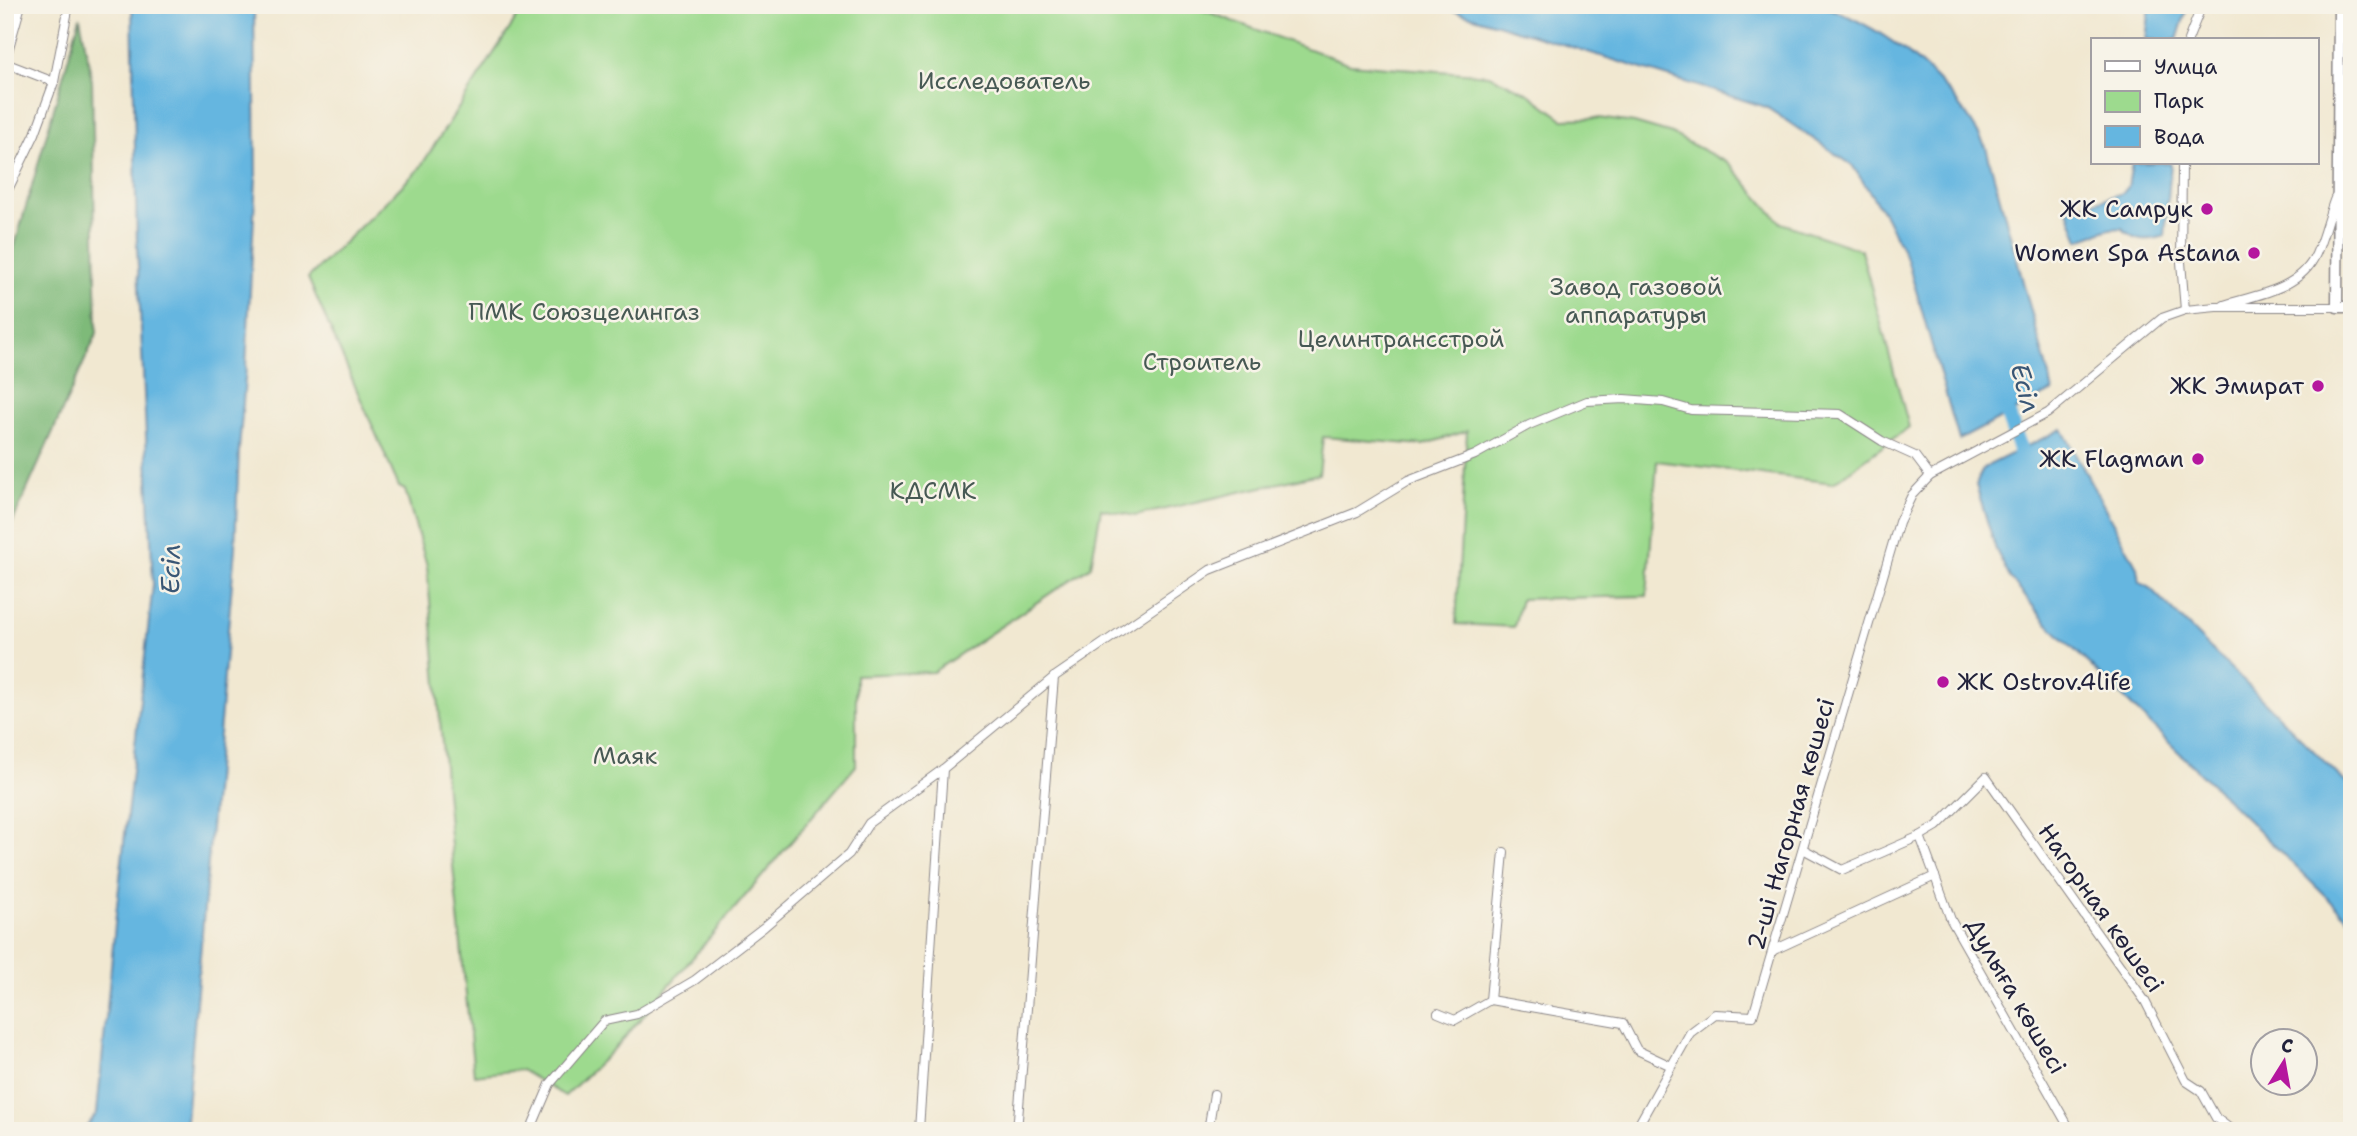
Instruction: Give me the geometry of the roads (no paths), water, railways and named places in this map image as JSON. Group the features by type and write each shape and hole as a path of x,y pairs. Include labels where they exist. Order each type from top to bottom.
{"street":[{"path":"21,5 5,62 54,82"},
{"path":"5,196 35,134 54,82 69,5"},
{"path":"2189,38 2202,5"},
{"path":"2337,307 2339,5"},
{"path":"2339,24 2352,24"},
{"path":"2339,84 2352,84"},
{"path":"2182,164 2181,262 2185,310"},
{"path":"2338,197 2352,230"},
{"path":"2216,307 2287,285 2300,276 2316,255 2323,226 2338,197"},
{"path":"530,1131 550,1084 604,1021 638,1014 705,972 764,928 849,854 869,823 943,769 1054,677 1210,570 1357,512 1408,481 1475,455 1529,425 1587,401 1624,398 1663,402 1691,410 1840,414 1882,441 1915,456 1930,476 2048,413 2161,317 2185,310 2216,307 2352,307"},
{"name":"2-ші Нагорная көшесі","path":"1635,1131 1669,1065 1690,1033 1715,1014 1753,1016 1899,522 1912,495 1930,476"},
{"path":"1017,1131 1054,677"},
{"path":"919,1130 943,769"},
{"name":"Нагорная көшесі","path":"1920,836 1937,826 1986,777 2145,1001 2186,1081 2201,1091 2216,1118 2233,1131"},
{"path":"1803,849 1843,870 1920,836"},
{"name":"Дулыға көшесі","path":"1920,836 1951,920 2071,1131"},
{"path":"1490,1000 1504,852"},
{"path":"1774,950 1935,876"},
{"path":"1438,1013 1455,1020 1490,1000 1623,1023 1637,1050 1669,1065"},
{"path":"1208,1131 1214,1094"}],"water":[{"path":"132,5 254,5 256,178 235,548 185,1131 83,1131 97,1113 153,584 137,246"},
{"path":"1435,5 1821,5 1872,29 1895,44 1937,79 1972,123 1986,147 2053,391 1959,440 1907,259 1886,217 1852,165 1766,107"},
{"path":"2150,5 2188,5 2178,38 2146,38"},
{"path":"2132,164 2171,164 2165,236 2142,239 2132,236 2122,228 2110,229 2079,240 2068,210 2123,193 2128,187"},
{"path":"2062,429 2137,567 2139,582 2149,587 2352,789 2352,922 2045,621 2010,578 1996,550 1976,485 1983,468"}],"waterway":[{"name":"Есіл","path":"2002,398 2027,470"}],"place":[{"name":"ЖК Самрук","path":"2207,209"},
{"name":"Women Spa Astana","path":"2254,253"},
{"name":"ЖК Эмират","path":"2318,386"},
{"name":"ЖК Flagman","path":"2198,459"},
{"name":"ЖК Ostrov.4life","path":"1943,682"}],"park label":[{"name":"Исследователь","path":"1004,81"},
{"name":"Завод газовой аппаратуры","path":"1636,301"},
{"name":"ПМК Союзцелингаз","path":"584,312"},
{"name":"Целинтрансстрой","path":"1401,339"},
{"name":"Строитель","path":"1202,362"},
{"name":"КДСМК","path":"933,491"},
{"name":"Маяк","path":"625,756"}]}
